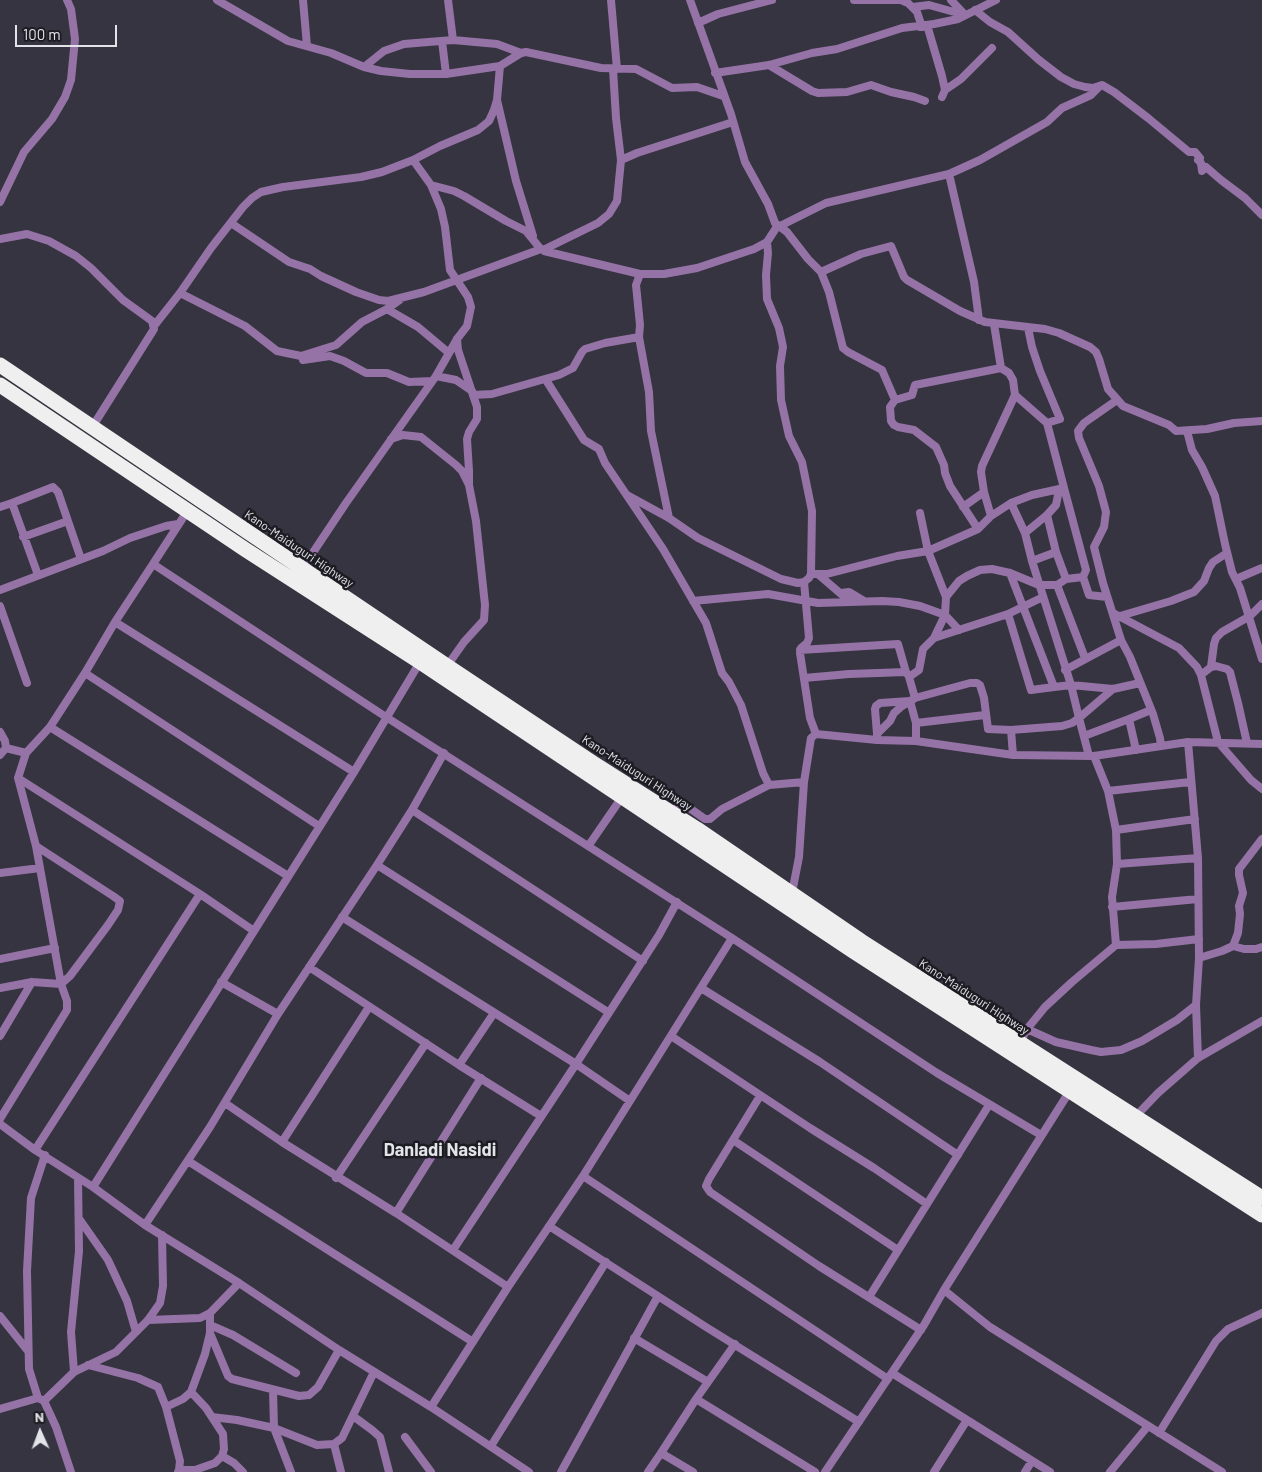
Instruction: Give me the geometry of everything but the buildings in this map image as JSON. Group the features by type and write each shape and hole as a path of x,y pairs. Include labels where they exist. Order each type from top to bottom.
{"highway":[{"name":"Kano-Maiduguri Highway","path":"0,365 302,569 792,893 860,941 1019,1044 1073,1085 1262,1215"},
{"name":"Kano-Maiduguri Highway","path":"0,385 853,951 1073,1085 1135,1117 1262,1198"}],"street":[{"path":"0,202 24,152 52,119 65,97 71,80 75,39 71,9 67,0"},
{"path":"216,0 288,41 331,53 364,67 410,74 446,74 500,66 521,53"},
{"path":"303,0 307,46"},
{"path":"448,0 453,40"},
{"path":"231,223 290,262 310,269 356,292 388,301 424,292 542,249 598,223 609,214 617,201 621,160 611,0"},
{"path":"690,0 745,162 776,223 788,232 808,259 821,272 829,292 843,348 882,370 894,400"},
{"path":"698,23 718,14 772,0"},
{"path":"854,0 901,0 965,14"},
{"path":"951,0 965,14"},
{"path":"715,73 769,65 837,49 902,28 958,19 996,0"},
{"path":"910,3 917,12 944,93 992,48"},
{"path":"976,10 990,22 1008,32 1061,78 1074,84 1092,88 1102,85"},
{"path":"364,67 392,47 453,40 497,44 521,53 615,69 636,69 672,88 698,87 723,96"},
{"path":"442,41 446,74"},
{"path":"769,65 818,93 846,92 871,85 924,101"},
{"path":"83,441 154,329 154,326 243,207 261,192 283,187 361,177 413,160 478,130 489,121 497,100 500,66"},
{"path":"431,185 454,191 526,231 542,249 640,274 664,274 697,268 754,249 767,242 779,226 826,203 907,182 950,174 980,160 1047,122 1062,108 1091,95 1102,85"},
{"path":"1102,85 1148,118 1189,152 1195,152 1200,158 1198,160 1201,163 1202,171 1206,167 1245,198 1262,215"},
{"path":"497,100 516,181 535,241"},
{"path":"621,160 733,122"},
{"path":"302,569 434,379 457,339 467,326 471,307 468,297 450,270 441,209 431,185 413,160"},
{"path":"950,174 974,282 979,320"},
{"path":"0,239 27,234 49,241 76,256 123,300 152,322 154,326"},
{"path":"767,242 767,299 779,328 783,347 780,366 781,400 789,436 802,462 812,511 815,575"},
{"path":"821,272 861,254 891,246 907,280 936,298 979,320 994,324 1059,332 1090,347 1096,352 1099,359 1108,390 1123,406 1169,426 1176,431 1188,432 1234,423 1262,420"},
{"path":"640,274 636,285 640,325 639,337 649,392 651,431 669,518"},
{"path":"180,293 245,326 277,351 295,356 300,360 326,356 336,357 366,373 387,373 410,382 434,379 456,380 473,393 492,394 546,380 573,368 585,349 605,343 639,337"},
{"path":"295,356 309,354 336,345 362,322 405,297"},
{"path":"387,309 418,327 449,353"},
{"path":"991,516 984,492 982,466 1015,395 1013,380 1001,368 994,324"},
{"path":"1028,328 1040,371 1060,419 1047,423"},
{"path":"448,666 464,642 484,620 485,605 476,521 469,484 466,439 477,419 477,407 458,350 457,339"},
{"path":"978,529 950,486 944,464 936,447 914,430 894,425 891,421 890,407 894,400 912,395 915,385 1001,368"},
{"path":"546,380 584,440 599,448 605,463 662,549 710,631 722,673 730,682 741,705 763,773 769,785"},
{"path":"1015,395 1047,423 1061,489 1086,570 1083,577 1089,595 1107,597"},
{"path":"1117,400 1084,423 1078,430 1079,438 1099,486 1105,508 1104,527 1094,547 1107,597 1116,615 1121,640 1130,657 1151,710 1161,746"},
{"path":"1188,432 1192,450 1215,496 1232,572 1250,616 1262,659"},
{"path":"391,439 403,435 421,437 456,465 462,471 469,484"},
{"path":"0,508 52,487 58,492 80,559"},
{"path":"627,495 669,518 698,538 746,563 781,579 798,583 804,582 815,575 851,569 903,554 928,551 978,529 991,516 1011,503 1032,495 1061,489"},
{"path":"1025,532 1047,515 1056,505 1061,489"},
{"path":"963,507 984,492"},
{"path":"12,503 38,575"},
{"path":"1011,503 1025,532 1039,585 1071,685 1084,736 1108,791 1116,830 1117,864 1112,897 1116,945"},
{"path":"0,1119 67,1010 36,846 18,778 26,753 50,727 188,510"},
{"path":"804,678 849,674 907,674 919,670 921,654 934,638 945,615 946,597 928,551 920,513"},
{"path":"1047,515 1056,552 1066,579"},
{"path":"23,537 68,521"},
{"path":"0,590 130,538 178,524"},
{"path":"1032,560 1056,552"},
{"path":"1116,615 1171,601 1194,592 1204,581 1213,562 1227,553"},
{"path":"153,564 386,717 589,845 937,1073 1042,1135"},
{"path":"1236,579 1262,568"},
{"path":"946,597 959,581 980,570 992,569 1010,573 1039,585 1056,585 1066,579 1083,577"},
{"path":"1010,573 1054,687"},
{"path":"815,575 848,600 864,601"},
{"path":"800,650 809,638 804,582"},
{"path":"1056,585 1085,658"},
{"path":"693,601 768,594 818,603 882,601 920,606 945,615 960,630"},
{"path":"934,638 1008,614 1043,597"},
{"path":"1211,667 1216,638 1222,632 1250,616 1262,604"},
{"path":"0,606 27,682"},
{"path":"1008,614 1032,690 1071,685 1113,689 1140,683"},
{"path":"1116,615 1179,648 1197,667 1201,675 1218,742 1251,780 1262,789"},
{"path":"115,622 354,772"},
{"path":"1047,668 1065,668 1121,640"},
{"path":"800,650 898,644 913,700 916,741"},
{"path":"800,650 810,718 816,734"},
{"path":"93,1187 354,772 420,662"},
{"path":"1201,675 1211,667 1222,667 1230,672 1246,743"},
{"path":"85,673 319,826"},
{"path":"877,737 894,713 902,706 913,700 970,682 980,685 984,698 988,728 1011,730 1062,726 1072,723 1113,689"},
{"path":"877,737 875,709 877,704 913,700"},
{"path":"1084,736 1151,710"},
{"path":"916,723 985,715"},
{"path":"1128,719 1136,750"},
{"path":"50,727 288,876"},
{"path":"1011,730 1012,755"},
{"path":"0,732 5,741 6,748 0,755"},
{"path":"792,893 799,857 804,782 811,738 816,734 916,741 1012,755 1092,756 1188,742 1262,744"},
{"path":"1188,742 1198,858 1199,958 1196,1005 1198,1058"},
{"path":"6,748 26,753"},
{"path":"144,1225 188,1161 278,1014 412,810 444,753"},
{"path":"18,778 200,894 254,931"},
{"path":"670,812 680,806 688,807 705,819 710,819 722,809 769,785 804,782"},
{"path":"1108,791 1190,782"},
{"path":"589,845 622,796"},
{"path":"412,810 643,961"},
{"path":"1116,830 1195,820"},
{"path":"1199,958 1222,952 1232,946 1238,934 1239,906 1243,890 1239,869 1262,839"},
{"path":"0,988 32,982 61,984 70,976 118,910 120,902 113,896 36,846"},
{"path":"1117,864 1198,858"},
{"path":"377,865 608,1012"},
{"path":"0,873 40,868"},
{"path":"35,1150 200,894"},
{"path":"1112,907 1198,900"},
{"path":"453,1250 643,961 676,902"},
{"path":"342,917 630,1100"},
{"path":"431,1408 508,1287 583,1176 732,938"},
{"path":"1019,1044 1027,1029 1045,1007 1116,945 1156,944 1198,939"},
{"path":"1232,946 1244,949 1262,947"},
{"path":"0,959 55,948"},
{"path":"309,967 541,1116"},
{"path":"0,1036 32,982"},
{"path":"221,982 278,1014"},
{"path":"701,988 820,1062 958,1155"},
{"path":"1027,1029 1056,1042 1101,1052 1121,1050 1142,1041 1178,1020 1196,1005"},
{"path":"282,1142 369,1007"},
{"path":"459,1065 494,1013"},
{"path":"1135,1117 1158,1093 1198,1058 1217,1045 1262,1021"},
{"path":"671,1036 760,1096 928,1204"},
{"path":"336,1178 426,1043"},
{"path":"396,1214 481,1078"},
{"path":"825,1472 921,1330 944,1290 1073,1085"},
{"path":"760,1096 709,1179 706,1186 710,1192 762,1229 921,1330"},
{"path":"224,1103 336,1178 453,1250 508,1287"},
{"path":"869,1296 989,1105"},
{"path":"0,1124 35,1150 93,1187 144,1225 239,1283 339,1350 529,1472"},
{"path":"733,1140 898,1250"},
{"path":"45,1156 31,1198 27,1271 28,1369 41,1400 56,1427 72,1472"},
{"path":"188,1161 473,1342"},
{"path":"583,1176 890,1376 967,1420 1050,1472"},
{"path":"74,1372 71,1332 79,1251 78,1178"},
{"path":"80,1220 108,1260 127,1301 136,1332"},
{"path":"549,1226 859,1422"},
{"path":"0,1409 41,1400 74,1372 116,1352 148,1320 160,1303 163,1286 162,1235"},
{"path":"491,1446 606,1262"},
{"path":"148,1320 200,1318 210,1313 239,1283"},
{"path":"944,1290 990,1327 1216,1470"},
{"path":"561,1472 658,1296"},
{"path":"166,1407 183,1399 191,1392 205,1354 210,1329 210,1313"},
{"path":"1159,1433 1216,1341 1228,1328 1262,1313"},
{"path":"0,1316 28,1351"},
{"path":"210,1329 228,1376 232,1379 299,1396 309,1395 318,1387 339,1350"},
{"path":"210,1329 233,1335 296,1373"},
{"path":"634,1338 708,1382"},
{"path":"648,1472 735,1344"},
{"path":"88,1365 138,1378 158,1388 166,1407 180,1461 178,1471 195,1470 210,1466 222,1456 223,1434 212,1417 191,1392"},
{"path":"212,1417 274,1428 317,1445 334,1444 342,1438 374,1372"},
{"path":"273,1390 274,1428 290,1472"},
{"path":"696,1399 815,1472"},
{"path":"353,1416 380,1437 389,1472"},
{"path":"934,1472 967,1420"},
{"path":"1110,1472 1148,1426"},
{"path":"405,1437 431,1472"},
{"path":"334,1444 341,1472"},
{"path":"661,1453 692,1472"},
{"path":"222,1456 234,1463 243,1472"},
{"path":"1025,1472 1032,1461"}],"district":[{"name":"Danladi Nasidi","path":"440,1150"}]}
